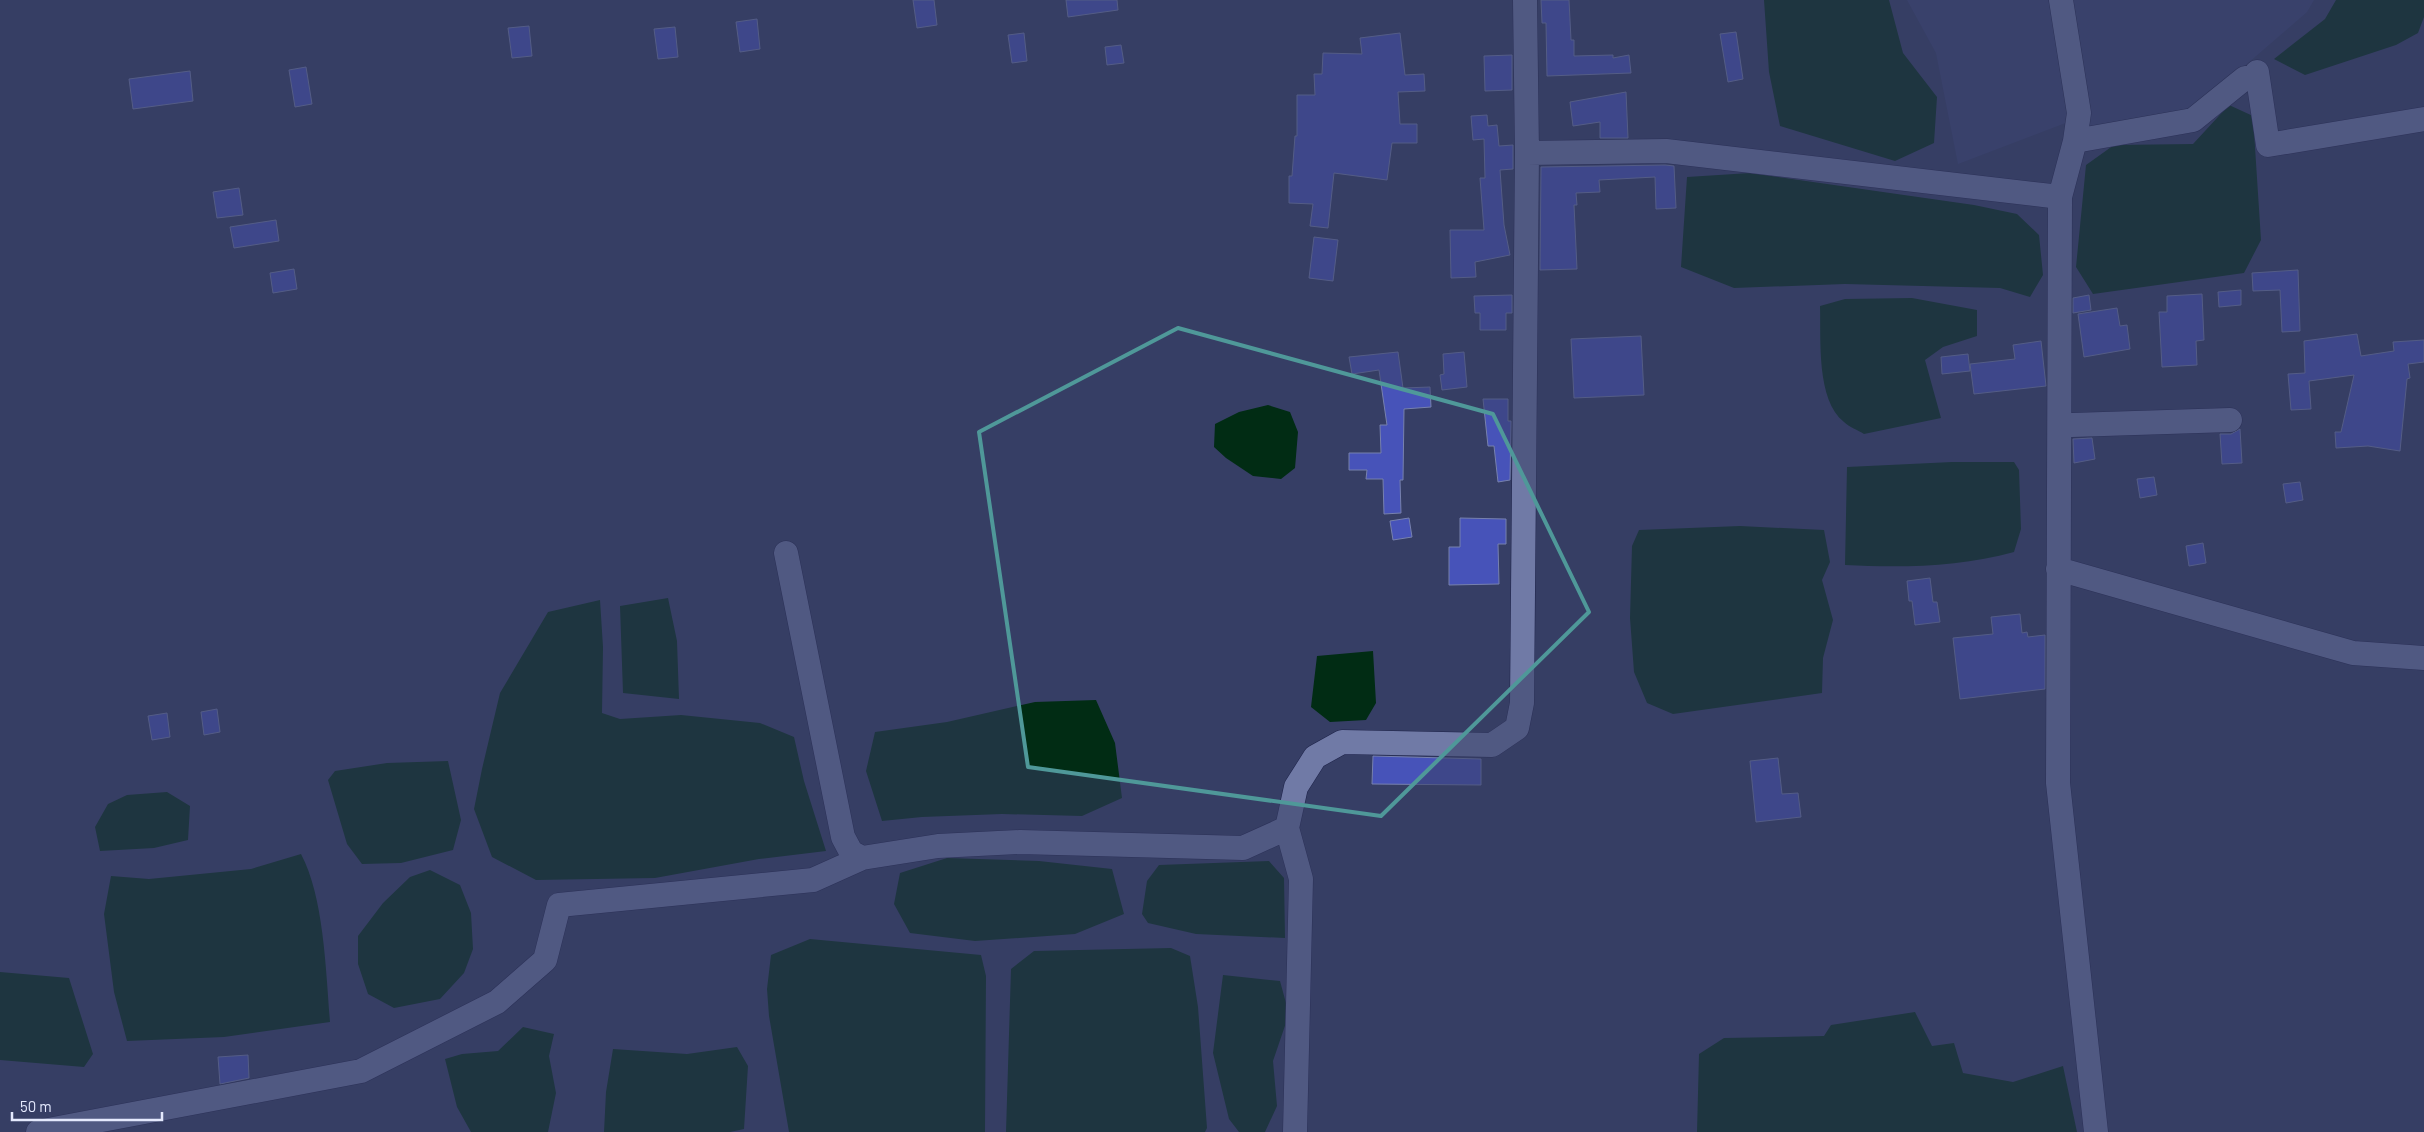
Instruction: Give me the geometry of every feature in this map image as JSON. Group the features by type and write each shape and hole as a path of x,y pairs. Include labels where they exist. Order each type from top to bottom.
{"street":[{"path":"1294,1132 1301,879 1287,828 1296,787 1314,757 1342,742 1492,744 1517,728 1522,703 1527,153 1525,0"},
{"path":"2061,0 2079,113 2075,141 2060,197 2058,783 2096,1132"},
{"path":"2075,141 2193,120 2251,75 2268,145 2424,119"},
{"path":"1527,153 1666,151 2060,197"},
{"path":"2072,425 2230,420"},
{"path":"786,553 843,837 851,852 862,858"},
{"path":"2058,569 2353,653 2424,658"},
{"path":"38,1132 361,1071 497,1002 545,960 558,905 813,880 862,858 938,846 1020,842 1243,848 1287,828"}],"highlighted area":[{"path":"1178,328 1493,414 1589,612 1381,816 1028,767 979,432"}],"shaded area":[{"path":"1764,0 1889,0 1903,53 1937,97 1934,143 1895,161 1780,126 1769,72"},
{"path":"1907,0 2314,0 2307,12 2190,113 2094,132 2076,119 1958,164 1936,53"},
{"path":"2336,0 2424,0 2424,17 2418,33 2396,45 2305,75 2274,59 2325,19"},
{"path":"2229,105 2253,116 2261,240 2244,273 2093,294 2076,267 2086,165 2114,145 2193,144"},
{"path":"1750,173 1974,205 2017,214 2039,235 2043,275 2030,297 2000,288 1845,284 1734,288 1681,267 1687,177"},
{"path":"1912,298 1977,310 1977,336 1943,347 1925,360 1941,418 1864,434 1844,422 1835,412 1829,399 1824,384 1822,368 1820,306 1845,299"},
{"path":"1268,405 1290,412 1298,432 1295,468 1281,479 1253,476 1226,458 1214,447 1215,424 1239,412"},
{"path":"1952,462 2014,462 2019,470 2021,529 2014,552 1973,561 1930,565 1845,565 1847,467"},
{"path":"1740,526 1824,530 1830,562 1822,580 1833,620 1823,658 1822,693 1673,714 1647,703 1634,672 1630,618 1632,546 1639,530"},
{"path":"668,598 677,641 679,699 623,693 620,606"},
{"path":"600,600 603,647 602,713 620,719 681,715 760,723 794,737 804,781 826,851 759,859 655,878 536,880 492,857 474,809 500,693 548,612"},
{"path":"1373,651 1376,703 1366,720 1330,722 1311,707 1317,656"},
{"path":"1096,700 1115,743 1122,798 1082,816 1002,814 922,817 882,821 866,771 875,732 947,722 1035,702"},
{"path":"448,761 461,820 453,850 401,863 362,864 347,844 328,780 335,771 387,763"},
{"path":"167,792 190,806 188,840 154,848 100,851 95,827 108,804 127,795"},
{"path":"301,854 315,891 323,935 330,1022 224,1037 127,1041 114,992 104,914 111,876 149,879 251,869"},
{"path":"947,858 1039,861 1112,869 1124,914 1075,934 975,941 910,933 894,904 900,873"},
{"path":"1269,861 1284,878 1285,938 1196,934 1148,923 1142,914 1147,881 1159,865"},
{"path":"430,870 460,885 471,913 473,949 464,973 440,999 394,1008 368,994 358,964 358,936 383,903 410,877"},
{"path":"810,939 981,955 986,976 985,1132 789,1132 769,1016 767,989 771,955"},
{"path":"1171,948 1190,956 1198,1007 1207,1128 1205,1132 1006,1132 1011,969 1034,951"},
{"path":"0,972 69,978 93,1054 84,1067 0,1060"},
{"path":"1223,975 1280,981 1289,1014 1273,1061 1277,1106 1265,1132 1239,1132 1229,1119 1213,1053"},
{"path":"1915,1012 1932,1046 1954,1043 1963,1073 2013,1082 2063,1066 2077,1132 1697,1132 1699,1054 1724,1038 1824,1036 1831,1025"},
{"path":"523,1027 554,1034 549,1056 556,1093 548,1132 471,1132 457,1107 445,1059 462,1054 498,1051"},
{"path":"737,1047 748,1066 744,1129 730,1132 604,1132 606,1092 613,1049 687,1054"}],"building":[{"path":"913,0 934,0 937,25 917,28"},
{"path":"1066,0 1117,0 1118,10 1068,17"},
{"path":"1541,0 1569,0 1571,40 1574,40 1574,56 1613,55 1613,58 1629,55 1631,73 1547,76 1546,23 1542,23"},
{"path":"757,19 760,49 740,52 736,22"},
{"path":"529,26 532,56 512,58 508,28"},
{"path":"675,27 678,57 658,59 654,29"},
{"path":"1736,32 1743,79 1728,82 1720,34"},
{"path":"1024,33 1027,61 1012,63 1008,35"},
{"path":"1400,33 1405,75 1424,74 1425,91 1398,92 1400,124 1417,124 1417,143 1392,143 1387,180 1334,173 1328,228 1310,226 1313,204 1289,203 1289,176 1292,176 1295,136 1297,136 1297,95 1315,95 1314,74 1322,74 1323,53 1362,54 1360,38"},
{"path":"1121,45 1124,63 1107,65 1105,47"},
{"path":"1512,55 1512,90 1485,91 1484,56"},
{"path":"306,67 312,104 295,107 289,70"},
{"path":"190,71 193,101 133,109 129,79"},
{"path":"1626,92 1628,138 1600,138 1600,122 1573,126 1570,102"},
{"path":"1487,115 1488,126 1497,125 1499,146 1513,145 1513,169 1500,170 1504,225 1510,255 1475,262 1476,277 1451,278 1450,230 1484,230 1480,178 1485,178 1484,139 1473,140 1471,116"},
{"path":"1674,166 1676,208 1656,209 1655,177 1599,180 1600,192 1576,193 1577,205 1574,205 1577,269 1540,270 1541,167"},
{"path":"239,188 243,215 217,218 213,192"},
{"path":"276,220 279,241 234,248 230,227"},
{"path":"1314,237 1338,240 1333,281 1309,278"},
{"path":"294,269 297,289 273,293 270,273"},
{"path":"2298,270 2300,331 2282,332 2280,290 2253,291 2252,273"},
{"path":"2241,290 2241,305 2219,307 2218,292"},
{"path":"2202,294 2204,340 2196,341 2197,365 2162,367 2159,312 2167,312 2167,296"},
{"path":"1512,295 1512,313 1506,313 1506,330 1480,330 1480,313 1475,313 1474,296"},
{"path":"2089,295 2091,310 2073,313 2073,298"},
{"path":"2117,308 2120,326 2127,325 2130,349 2084,357 2078,314"},
{"path":"2357,334 2361,356 2394,351 2393,342 2424,340 2424,362 2408,364 2410,378 2407,379 2400,451 2368,446 2336,448 2335,432 2341,432 2354,375 2309,381 2311,409 2291,410 2288,374 2305,373 2304,341"},
{"path":"1641,336 1644,395 1574,398 1571,339"},
{"path":"2041,341 2046,386 1974,394 1970,364 2015,359 2013,345"},
{"path":"1398,352 1403,388 1430,387 1431,407 1404,409 1403,480 1400,480 1401,513 1384,514 1383,479 1366,479 1367,470 1349,470 1349,453 1381,453 1380,425 1387,425 1379,370 1352,374 1349,357"},
{"path":"1464,352 1467,387 1442,390 1440,375 1444,374 1443,354"},
{"path":"1968,354 1970,371 1942,374 1941,357"},
{"path":"1483,399 1508,399 1508,421 1511,421 1510,480 1498,482 1494,446 1488,446"},
{"path":"2240,429 2242,463 2222,464 2220,434 2231,434"},
{"path":"2092,438 2095,459 2074,463 2073,439"},
{"path":"2154,477 2157,495 2140,498 2137,479"},
{"path":"2300,482 2303,500 2286,503 2283,484"},
{"path":"1409,518 1412,537 1393,540 1390,521"},
{"path":"1460,518 1506,519 1506,544 1498,544 1499,584 1449,585 1449,547 1460,547"},
{"path":"2203,543 2206,563 2189,566 2186,546"},
{"path":"1930,578 1933,602 1937,602 1940,622 1915,625 1912,601 1909,601 1907,581"},
{"path":"2020,614 2022,633 2027,632 2028,637 2045,635 2045,689 1960,699 1953,638 1993,634 1991,617"},
{"path":"217,709 220,732 204,735 201,712"},
{"path":"167,713 170,737 152,740 148,716"},
{"path":"1373,756 1481,759 1481,785 1372,784"},
{"path":"1778,758 1782,794 1798,793 1801,817 1756,822 1750,761"},
{"path":"248,1055 249,1078 220,1084 218,1057"}]}
